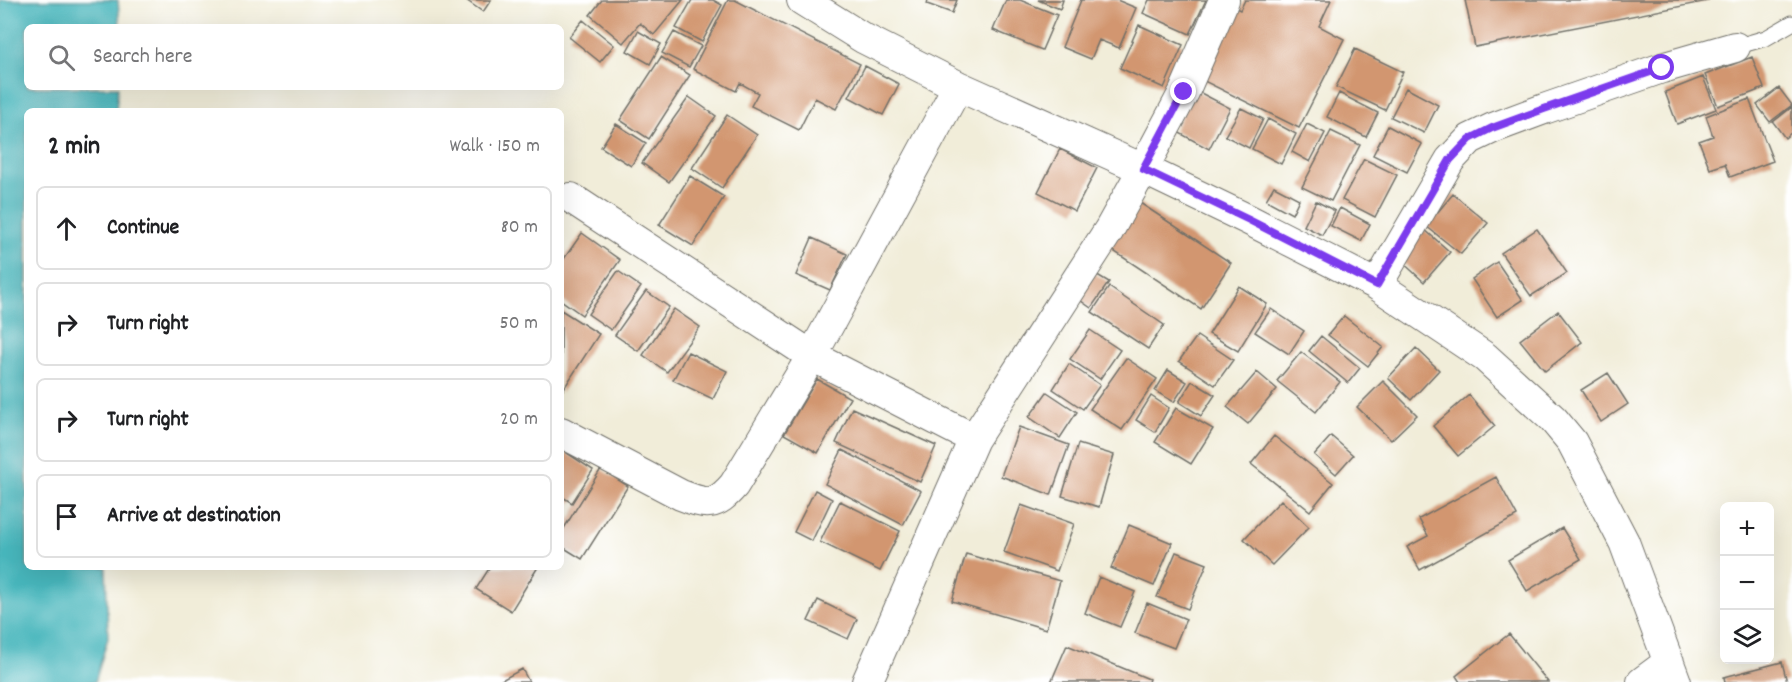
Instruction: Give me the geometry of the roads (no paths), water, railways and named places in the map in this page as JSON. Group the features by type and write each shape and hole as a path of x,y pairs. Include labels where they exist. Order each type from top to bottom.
{"street":[{"path":"801,0 863,38 958,86 1143,169 1377,285 1485,357 1553,419 1572,442 1624,542 1673,672 1642,682"},
{"path":"867,682 974,439 1109,230 1184,92 1224,0"},
{"path":"1377,285 1450,160 1470,139 1492,128 1662,68 1735,47"},
{"path":"564,434 681,495 711,503 724,497 735,485 812,356 958,86"},
{"path":"571,198 812,356 974,439"}],"lane":[{"path":"1735,47 1766,38 1792,23"}],"water":[{"path":"0,0 118,0 120,24 24,24 24,90 118,90 116,108 24,108 24,570 106,570 108,638 95,682 0,682"}]}
